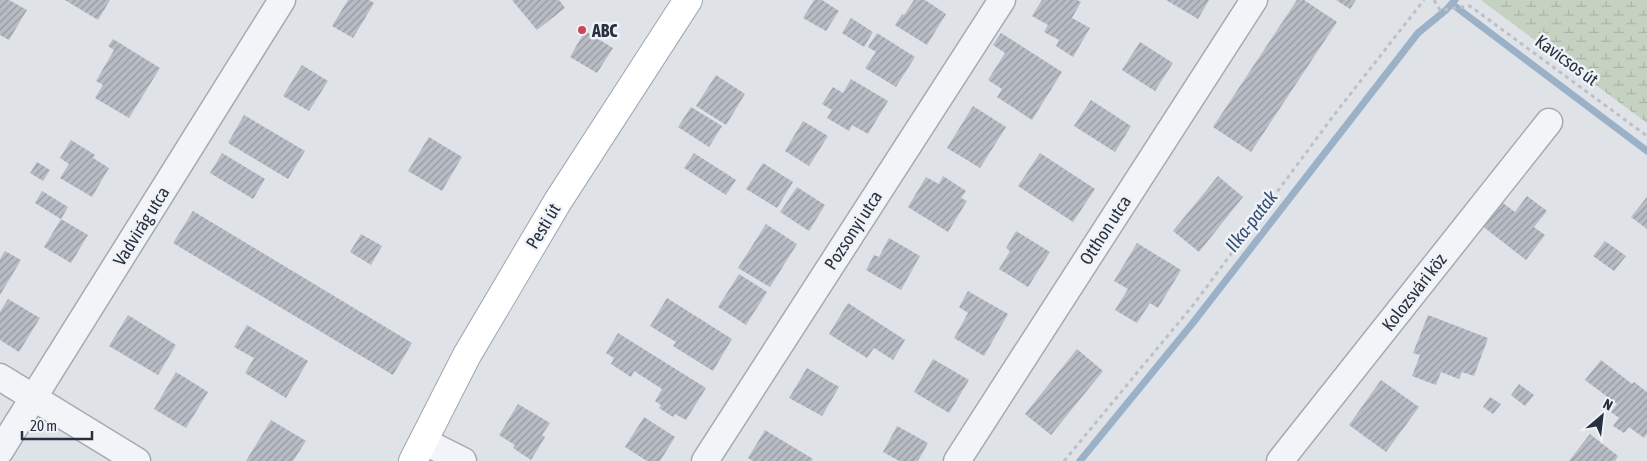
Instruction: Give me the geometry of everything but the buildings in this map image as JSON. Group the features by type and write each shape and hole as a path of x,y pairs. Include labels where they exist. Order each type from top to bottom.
{"main road":[{"name":"Pesti út","path":"418,451 467,354 553,209 686,1"}],"street":[{"name":"Vadvirág utca","path":"0,451 282,0"},
{"name":"Pozsonyi utca","path":"705,461 1002,0"},
{"name":"Otthon utca","path":"957,461 1254,0"},
{"name":"Kolozsvári köz","path":"1280,461 1549,122"},
{"path":"0,377 137,461"},
{"path":"418,451 463,461"}],"path":[{"path":"1064,461 1194,304 1334,115 1424,0"},
{"name":"Kavicsos út","path":"1434,0 1440,10 1470,6 1647,136"}],"green space":[{"path":"1647,0 1647,123 1482,1"}],"waterway":[{"name":"Ilka-patak","path":"1080,461 1192,324 1418,33 1455,0"},
{"name":"Ilka-patak","path":"1452,4 1647,151"}],"place":[{"name":"ABC","path":"582,30"}]}
